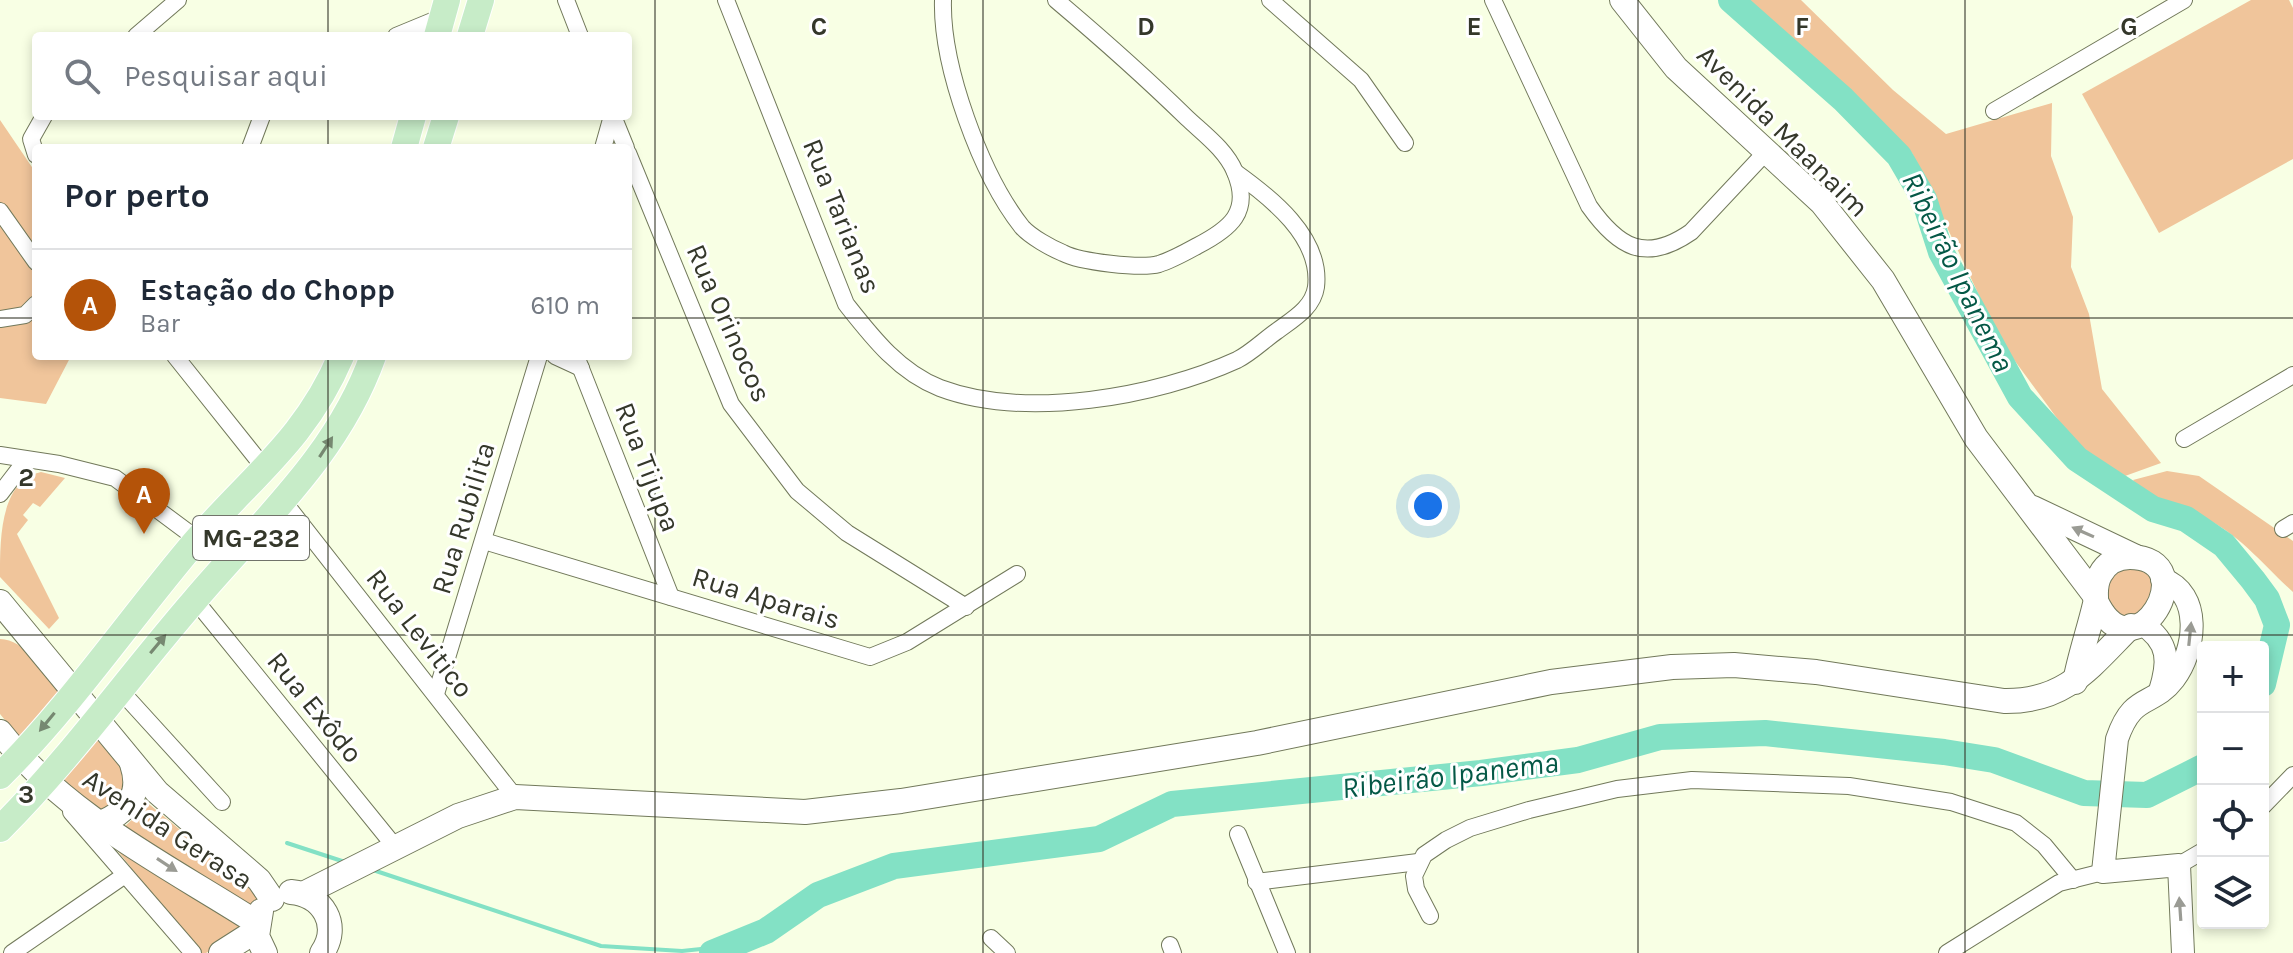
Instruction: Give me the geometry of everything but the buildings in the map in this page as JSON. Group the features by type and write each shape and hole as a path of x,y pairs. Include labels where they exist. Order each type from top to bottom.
{"main road":[{"path":"471,32 481,0"},
{"name":"Avenida Maanaim","path":"1622,0 1676,68 1822,203 1883,280 1976,438 2031,507 2096,599"},
{"path":"405,144 412,120"},
{"path":"437,144 445,120"},
{"name":"MG-232","path":"0,776 197,539 266,470 299,430 330,381 339,360"},
{"name":"MG-232","path":"0,829 47,783 195,600 284,502 341,424 371,360"},
{"name":"Avenida Maanaim","path":"2031,507 2136,557"},
{"path":"221,953 259,935 272,899 281,894 303,894 458,816 515,797 805,812 901,801 1242,745 1551,682 1672,667 1734,665 1816,672 2004,701 2030,702 2051,696 2075,682 2136,625 2159,611 2163,601 2162,579 2147,561 2136,557 2113,561 2098,577 2096,599 2075,682"},
{"path":"2096,599 2109,619 2136,625"},
{"path":"0,602 74,690"},
{"path":"0,629 16,628 26,632"},
{"name":"Avenida Gerasa","path":"74,690 157,792 259,880 272,899"},
{"path":"0,732 20,755"},
{"name":"Avenida Gerasa","path":"20,755 47,783 259,935"},
{"path":"101,823 118,816 136,792 137,780 130,758"},
{"path":"303,894 320,904 330,922 329,941 322,953"}],"street":[{"path":"141,32 178,0"},
{"path":"566,0 578,32"},
{"name":"Rua Tarianas","path":"726,0 846,304 879,346 909,370 939,387 997,403 1088,399 1166,384 1240,359 1306,309 1316,286 1311,256 1299,230 1270,197 1235,172"},
{"name":"Rua Tarianas","path":"943,0 943,22 961,105 1002,193 1024,229 1065,255 1112,263 1157,264 1226,231 1238,218 1243,199 1235,172 1223,152 1056,0"},
{"path":"1270,0 1361,80 1405,143"},
{"path":"1493,0 1589,206 1608,233 1626,246 1645,249 1677,242 1691,232 1766,152"},
{"path":"1994,111 2184,0"},
{"path":"406,32 442,18"},
{"path":"33,144 31,139 42,120"},
{"path":"252,144 260,120"},
{"path":"604,144 611,120"},
{"name":"Rua Orinocos","path":"614,120 624,144"},
{"name":"Rua Orinocos","path":"632,162 731,404 797,491 847,533 966,607"},
{"path":"0,211 32,256"},
{"path":"0,319 25,315 32,308"},
{"path":"181,360 266,470"},
{"name":"Rua Rubilita","path":"436,694 538,360"},
{"name":"Rua Tijupa","path":"579,362 671,597"},
{"path":"2184,439 2293,375"},
{"path":"0,455 115,478 197,539"},
{"path":"0,494 26,460"},
{"name":"Rua Levitico","path":"284,502 515,797"},
{"name":"Rua Aparais","path":"484,541 870,657 907,642 1017,574"},
{"path":"2103,872 2117,739 2124,720 2134,706 2159,692 2182,667 2191,638 2189,604 2181,590 2162,579"},
{"name":"Rua Exôdo","path":"195,600 396,848"},
{"path":"2136,625 2159,637 2167,653 2159,692"},
{"path":"120,690 222,802"},
{"path":"2269,800 2293,775"},
{"path":"1256,882 1418,862 1446,840 1500,819 1617,789 1692,780 1849,786 1951,802 2016,823 2044,845 2073,880"},
{"path":"47,783 193,953"},
{"path":"1238,834 1287,953"},
{"path":"1947,953 2059,883 2103,872 2179,865 2197,854"},
{"path":"1418,862 1414,876 1416,889 1430,916"},
{"path":"2179,865 2183,953"},
{"path":"12,953 125,875"},
{"path":"991,938 1007,953"}],"shaded area":[{"path":"1746,0 1801,0 1893,90 1946,134 2052,103 2051,156 2073,217 2071,267 2089,314 2102,389 2161,463 2125,476 2076,444 2001,342 1912,153"},
{"path":"2251,0 2289,0 2293,8 2293,159 2159,233 2082,94"},
{"path":"0,120 32,167 32,360 69,360 46,404 0,398"},
{"path":"2167,471 2199,476 2293,541 2293,592 2227,532 2202,517 2155,500 2133,480"},
{"path":"41,472 65,478 40,507 33,503 23,515 28,520 17,534 59,618 49,629 0,577 2,529 10,499 27,477"},
{"path":"2139,562 2158,583 2143,616 2115,616 2101,583 2105,574"},
{"path":"0,639 9,640 26,651 60,691 19,737 0,714"},
{"path":"97,740 122,767 128,783 109,809 96,809 61,783"},
{"path":"143,799 273,907 259,916 123,828 135,817"},
{"path":"101,830 246,928 206,953 199,953"}],"waterway":[{"name":"Ribeirão Ipanema","path":"1731,0 1843,99 1899,156 1924,199 1941,252 2020,397 2077,459 2153,509 2186,519 2224,545 2253,580 2267,599 2277,625 2269,659"},
{"name":"Ribeirão Ipanema","path":"712,953 766,931 818,895 894,866 1099,839 1172,804 1481,773 1578,760 1660,737 1765,733 1944,752 1994,760 2084,793 2147,795 2197,770"},
{"path":"287,843 345,862"},
{"path":"373,870 601,946 682,951 720,947"}],"place":[{"name":"Estação do Chopp","path":"144,534"}]}
